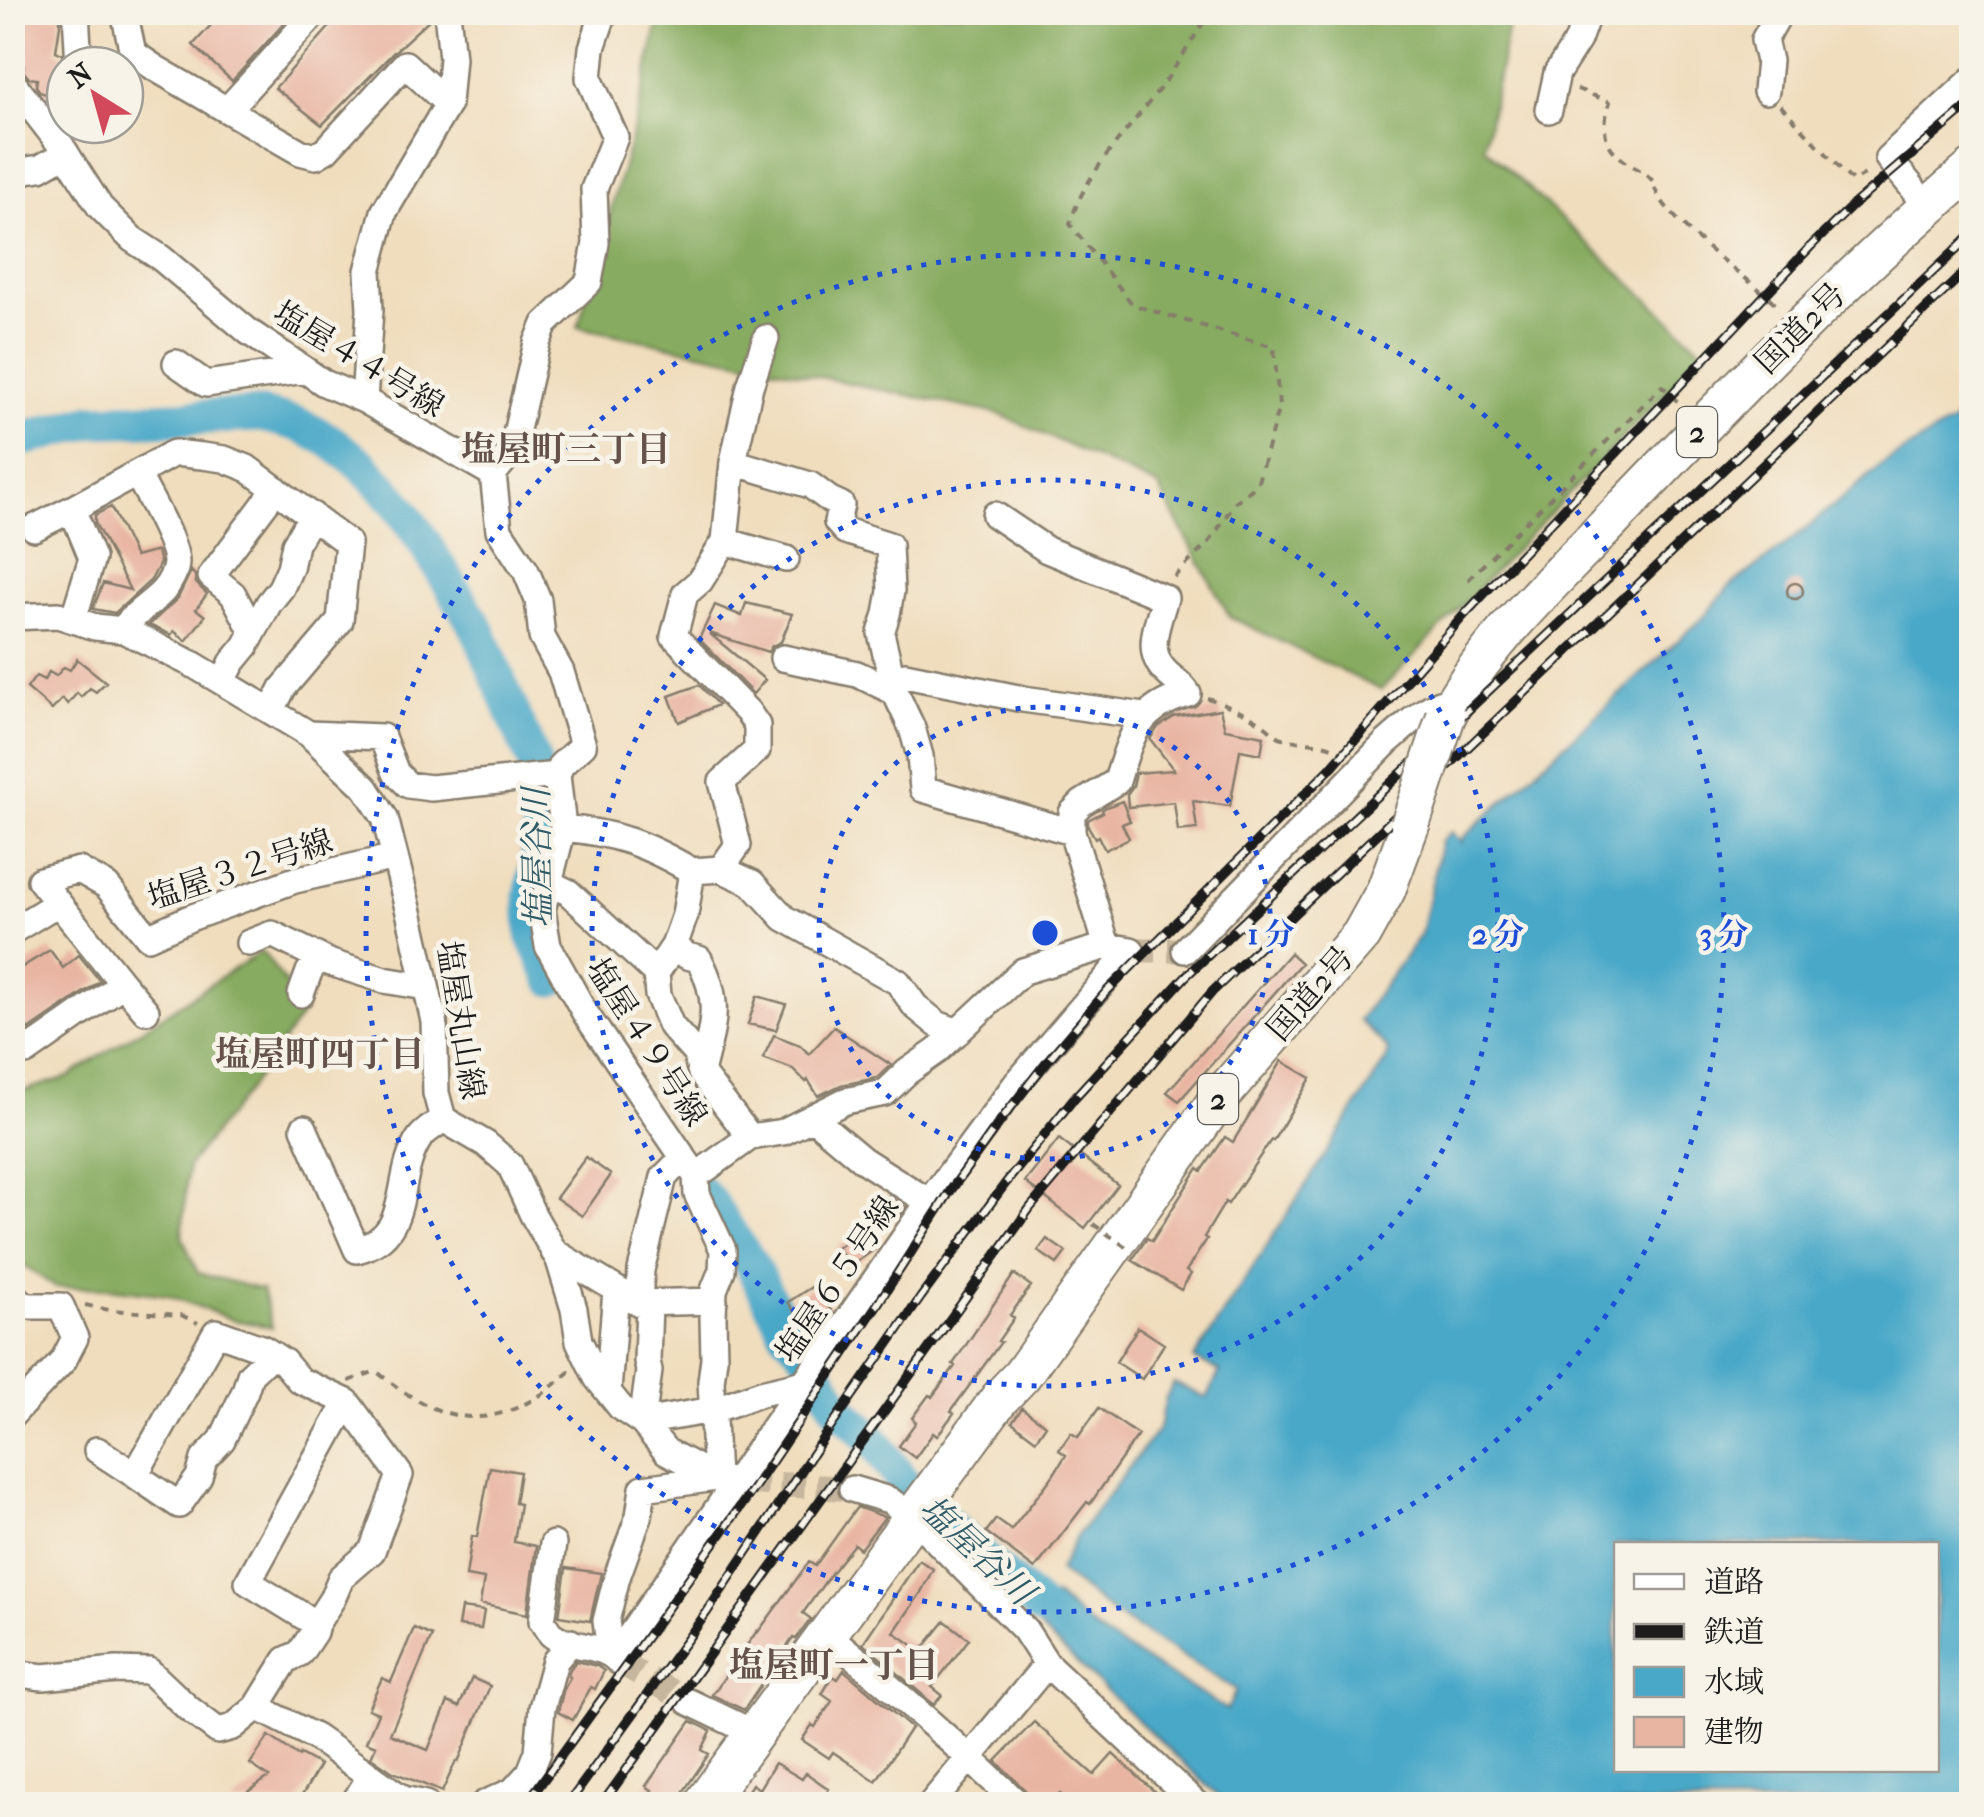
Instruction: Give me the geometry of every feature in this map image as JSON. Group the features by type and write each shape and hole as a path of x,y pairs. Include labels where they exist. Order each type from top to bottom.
{"highway":[{"name":"国道2号","path":"718,1800 756,1734 827,1634 1000,1398 1022,1375 1219,1098 1361,935 1386,890 1452,707 1470,676 1515,622 1791,334 1972,169"}],"street":[{"path":"76,12 78,45"},
{"path":"124,12 133,53 300,152 316,156 326,150 405,64 448,104"},
{"path":"227,110 316,12"},
{"path":"364,400 370,310 368,272 384,212 448,104 452,58 447,12"},
{"path":"309,734 382,737 396,772 408,785 431,788 544,776 584,744 561,672 542,637 538,600 526,571 499,530 493,474 512,450 545,324 588,282 596,243 594,189 615,137 589,78 592,48 604,12"},
{"path":"1549,110 1557,72 1578,40 1588,12"},
{"path":"1766,91 1769,61 1764,40 1780,12"},
{"path":"1926,208 1888,158 1972,80"},
{"name":"塩屋４４号線","path":"12,82 45,118"},
{"path":"12,177 40,168 62,145"},
{"name":"塩屋４４号線","path":"68,145 100,206 132,239 161,258 249,332 324,383 364,400 493,474"},
{"path":"721,869 738,846 722,782 757,750 756,726 748,712 674,636 685,594 700,581 725,541 732,462 766,338"},
{"path":"176,364 201,391 305,370"},
{"path":"34,528 174,453 224,459 247,468 312,515 348,543 340,622 283,688 272,710"},
{"path":"732,462 810,485 841,504 837,522 845,531 888,545 890,592 881,633 920,756 923,789 1072,832"},
{"path":"122,630 170,582 176,562 161,520 137,474"},
{"path":"253,632 233,594 212,576 276,489"},
{"path":"72,509 92,558 74,620"},
{"path":"222,682 268,603 281,588 295,544 312,515"},
{"path":"804,1383 713,1410 642,1422 649,1371 641,1270 664,1177 689,1175 750,1137 782,1132 846,1101 885,1093 1024,972 1119,948 1072,832 1072,814 1117,781 1131,738 1144,716 1170,699 1188,694 1162,668 1152,644 1164,598 1046,550 995,516"},
{"path":"725,541 786,559"},
{"name":"塩屋丸山線","path":"12,617 58,615 95,627 122,630 272,710 309,734 366,788 385,818 426,987 434,1021 436,1093 444,1119 486,1144 510,1166 554,1252 574,1309 579,1340 621,1408 642,1422 666,1451 731,1480"},
{"path":"782,658 900,684 1144,716"},
{"path":"1185,950 1387,742 1434,704 1452,707"},
{"path":"544,776 563,828 548,883 568,892 656,973"},
{"path":"563,828 629,839 692,871 721,869 752,882 784,918 898,982 915,1006 937,1024 958,1032"},
{"name":"塩屋３２号線","path":"58,903 40,880 79,870 107,886 148,938 190,918 295,880 395,857"},
{"path":"692,871 674,946 656,973 658,995 670,1026 696,1054 701,1073 750,1137"},
{"name":"塩屋４９号線","path":"548,883 542,910 548,946 584,1013 689,1175 723,1250 722,1270 714,1290 711,1381 713,1410 731,1480"},
{"path":"12,931 58,903 146,1011"},
{"path":"249,943 272,934 319,957 384,980 426,987"},
{"path":"674,946 699,959 710,980 713,1030 701,1073"},
{"name":"塩屋６５号線","path":"614,1657 731,1480 755,1457 928,1202 1119,948"},
{"path":"301,994 319,957"},
{"path":"12,1035 26,1052 123,984"},
{"path":"813,1118 863,1160 928,1202"},
{"path":"304,1128 358,1250 374,1246 394,1227 408,1164 420,1136 444,1119"},
{"path":"554,1252 644,1304 714,1301"},
{"path":"603,1384 616,1290"},
{"path":"12,1294 26,1306 61,1306 75,1338 64,1360 12,1415"},
{"path":"12,1674 43,1678 117,1670 149,1671 218,1731 233,1727 257,1707 286,1660 300,1653 341,1578 372,1550 400,1475 346,1402 299,1380 272,1354 216,1332 134,1475"},
{"path":"97,1450 179,1505 199,1477 204,1459 222,1440 250,1375 272,1354"},
{"path":"316,1624 248,1582 346,1402"},
{"path":"614,1657 606,1621 639,1516 643,1488 731,1480"},
{"path":"852,1490 922,1506 1025,1630 1047,1664 1196,1804"},
{"path":"553,1544 542,1621 552,1634 614,1657"},
{"path":"827,1634 970,1757 1018,1804"},
{"path":"484,1804 513,1791 530,1772 538,1752 542,1708 555,1660 571,1642"},
{"path":"931,1804 1047,1664"},
{"path":"689,1702 756,1734"},
{"path":"257,1707 315,1737 404,1799 425,1804"},
{"path":"352,1804 370,1776"}],"path":[{"path":"1164,598 1174,577 1211,540 1235,502 1257,485 1279,406 1274,348 1133,305 1070,224 1103,158 1156,94 1210,12"},
{"path":"1555,82 1570,91 1580,89 1610,102 1603,129 1609,145 1648,176 1680,222 1708,249 1781,309"},
{"path":"1766,91 1853,182 1888,158"},
{"path":"1468,580 1662,386 1686,410"},
{"path":"1188,694 1213,699 1284,739 1337,748 1361,769"},
{"path":"1093,1224 1128,1249"},
{"path":"61,1306 90,1305 182,1315 216,1332"},
{"path":"320,1390 376,1371 429,1408 457,1417 488,1416 538,1397 569,1372 603,1384"}],"green space":[{"path":"1511,12 1484,147 1705,352 1381,690 1230,617 1158,486 999,414 578,327 638,113 660,13"},
{"path":"262,951 305,1010 188,1166 182,1236 198,1273 262,1290 272,1327 233,1320 168,1295 55,1287 13,1257 13,1094 68,1077"}],"water":[{"path":"1971,407 1971,1804 1227,1804 1033,1622 1055,1596 1097,1631 1227,1710 1236,1690 1111,1612 1059,1571 1076,1537 1159,1428 1166,1397 1174,1383 1207,1398 1220,1371 1194,1359 1386,1060 1388,1049 1359,1020 1421,934 1441,841 1451,832 1462,842 1704,617 1728,588 1884,463"}],"building":[{"path":"12,12 60,12 57,45 45,45 45,94 36,86 37,79 29,78 23,71 24,65 12,63"},
{"path":"223,12 294,12 232,81 193,45"},
{"path":"343,12 431,12 431,18 322,125 275,88"},
{"path":"111,507 135,557 157,551 160,563 151,580 115,613 93,609 103,583 130,590 95,523 95,515"},
{"path":"191,571 207,594 196,609 205,616 186,641 174,631 171,635 149,625 178,598"},
{"path":"1795,583 1803,591 1795,599 1787,591"},
{"path":"746,603 792,614 781,642 768,652 709,633 765,680 753,694 699,639 715,605 742,616"},
{"path":"77,659 106,682 96,692 90,688 81,697 77,693 68,704 62,699 52,710 27,688 36,676 44,680 49,672 56,676 64,667 70,670"},
{"path":"699,685 718,705 679,722 669,696"},
{"path":"1220,709 1225,729 1264,736 1261,754 1240,750 1230,806 1193,801 1197,829 1178,831 1174,802 1128,807 1127,794 1136,773 1174,770 1150,739 1158,727 1174,717"},
{"path":"1122,801 1130,821 1122,824 1129,838 1105,850 1088,820"},
{"path":"50,950 63,968 79,955 100,981 29,1030 12,1011 12,953 22,967"},
{"path":"1290,953 1301,963 1179,1101 1167,1092"},
{"path":"757,996 786,1004 776,1030 748,1024"},
{"path":"834,1027 891,1065 877,1078 841,1085 818,1096 808,1080 793,1069 763,1058 774,1035 800,1045 809,1054"},
{"path":"1282,1061 1311,1078 1273,1141 1228,1204 1225,1202 1186,1271 1191,1274 1181,1290 1132,1260 1147,1238 1152,1241 1198,1168 1202,1171 1225,1137 1233,1142"},
{"path":"1059,1139 1118,1185 1085,1228 1025,1182"},
{"path":"586,1157 611,1175 582,1216 556,1198"},
{"path":"889,1196 906,1207 898,1218 890,1211 894,1205 886,1200"},
{"path":"860,1231 875,1249 851,1266 837,1248"},
{"path":"1047,1239 1066,1252 1057,1264 1038,1251"},
{"path":"1014,1274 1031,1286 1010,1315 1014,1318 951,1411 954,1413 915,1458 899,1446 916,1422 912,1418 955,1366"},
{"path":"813,1286 833,1313 827,1322 809,1333 788,1302"},
{"path":"1138,1327 1164,1344 1142,1379 1116,1362"},
{"path":"1022,1408 1046,1425 1036,1440 1012,1422"},
{"path":"1099,1408 1138,1435 1090,1504 1087,1502 1035,1569 986,1532 996,1519 1011,1530 1066,1455 1059,1450 1071,1433 1078,1437"},
{"path":"490,1467 520,1472 514,1542 536,1546 527,1614 480,1604 484,1579 466,1576"},
{"path":"857,1507 885,1517 860,1549 854,1544 832,1572 803,1613 811,1619 793,1638 744,1710 712,1695 809,1562 815,1566"},
{"path":"919,1560 933,1569 894,1632 921,1651 945,1621 969,1639 932,1687 942,1695 934,1705 863,1643"},
{"path":"566,1568 601,1573 590,1621 559,1616"},
{"path":"461,1608 484,1611 481,1629 458,1626"},
{"path":"414,1628 432,1636 390,1734 428,1750 448,1702 459,1707 472,1678 490,1686 442,1792 393,1772 371,1757 376,1746 366,1742 378,1713 368,1709 382,1678 391,1682"},
{"path":"576,1661 604,1671 573,1720 558,1712"},
{"path":"844,1670 911,1728 876,1781 833,1752 829,1758 802,1740 832,1701 822,1694 833,1676 838,1679"},
{"path":"691,1721 711,1731 702,1750 709,1754 675,1804 640,1804 652,1790 646,1786"},
{"path":"1034,1722 1094,1775 1113,1754 1155,1792 1144,1804 1072,1804 1060,1794 1050,1804 1039,1804 996,1761"},
{"path":"269,1736 320,1765 297,1804 230,1804 269,1777 250,1764"},
{"path":"775,1763 802,1779 806,1773 829,1789 818,1804 752,1804 747,1792 752,1784 759,1789"}],"waterway":[{"name":"塩屋谷川","path":"12,442 93,421 262,415 297,424 329,440 362,465 396,502 477,628 534,763 541,806 531,896 533,935 553,979"},
{"name":"塩屋谷川","path":"698,1190 752,1266 785,1330 808,1356 837,1406 874,1441 902,1481 1042,1610"}],"tunnel":[{"path":"1131,950 1185,950"},
{"path":"743,1482 852,1489"},
{"path":"618,1661 689,1702"}],"railway":[{"path":"526,1804 754,1488 951,1190 1048,1060 1106,992 1329,770 1465,614 1811,246 1972,103"},
{"path":"568,1804 707,1612 921,1297 1075,1097 1185,977 1972,235"},
{"path":"602,1804 1030,1208 1212,992 1972,265"}],"district":[{"name":"塩屋町三丁目","path":"566,449"},
{"name":"塩屋町四丁目","path":"320,1054"},
{"name":"塩屋町一丁目","path":"834,1665"}]}
